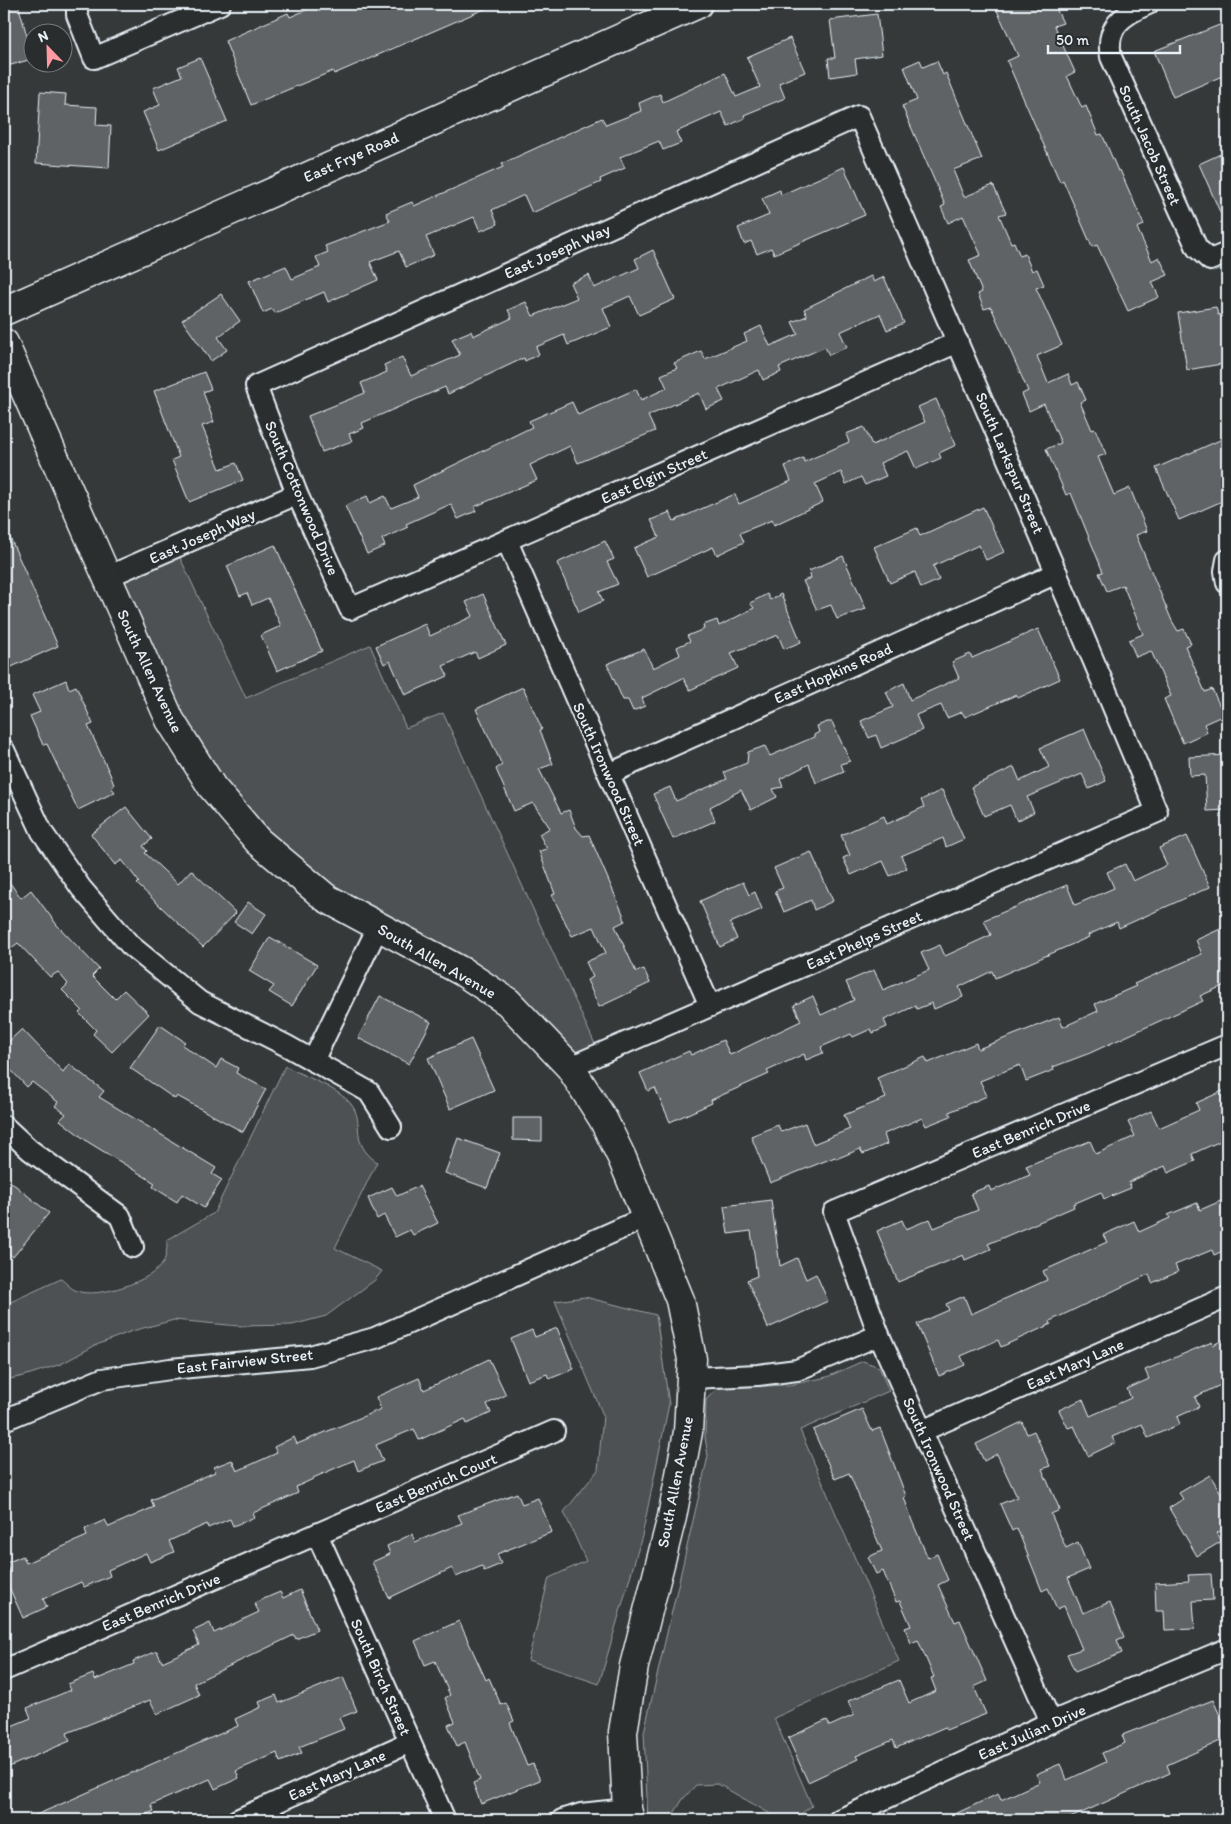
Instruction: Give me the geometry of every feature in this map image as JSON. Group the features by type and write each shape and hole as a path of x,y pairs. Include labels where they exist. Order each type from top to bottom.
{"street":[{"path":"77,4 78,15 94,58 220,4"},
{"name":"East Frye Road","path":"4,311 698,4"},
{"name":"South Jacob Street","path":"1148,4 1130,12 1115,25 1108,42 1111,57 1197,248 1219,257"},
{"name":"South Larkspur Street","path":"859,116 1057,573 1157,812"},
{"name":"East Joseph Way","path":"256,386 859,116"},
{"name":"East Elgin Street","path":"350,609 958,342"},
{"name":"South Allen Avenue","path":"4,343 170,720 212,787 258,841 326,898 463,972 508,1002 570,1068 602,1119 622,1158 680,1300 692,1359 688,1432 672,1517 634,1666 623,1732 629,1814"},
{"name":"South Cottonwood Drive","path":"256,386 297,494 350,609"},
{"name":"East Joseph Way","path":"107,577 297,494"},
{"name":"South Ironwood Street","path":"507,541 710,1006"},
{"path":"1227,560 1225,571 1227,584"},
{"name":"East Hopkins Road","path":"609,774 1057,573"},
{"path":"4,750 42,832 81,888 130,944 200,1002 369,1092 391,1127"},
{"name":"East Phelps Street","path":"570,1068 1157,812"},
{"path":"313,1061 378,927"},
{"name":"East Benrich Drive","path":"834,1212 1227,1045"},
{"path":"5,1130 120,1216 133,1247"},
{"name":"South Ironwood Street","path":"834,1212 879,1335 1051,1722"},
{"name":"East Fairview Street","path":"4,1420 102,1379 170,1369 310,1356 375,1338 647,1217"},
{"name":"East Mary Lane","path":"922,1431 1227,1297"},
{"path":"691,1378 758,1375 797,1370 879,1335"},
{"name":"East Benrich Court","path":"317,1534 554,1431"},
{"name":"East Benrich Drive","path":"4,1670 317,1534"},
{"name":"South Birch Street","path":"317,1534 445,1820"},
{"name":"East Julian Drive","path":"839,1820 1051,1722 1227,1649"},
{"name":"East Mary Lane","path":"237,1820 410,1742"},
{"path":"562,1820 581,1814 629,1814"}],"shaded area":[{"path":"175,547 246,698 370,645 406,728 443,713 600,1055 570,1067 542,1036 326,898 212,787 107,577"},
{"path":"285,1066 338,1093 351,1104 357,1118 360,1140 363,1147 368,1155 377,1162 335,1248 382,1271 375,1280 326,1316 292,1325 239,1326 174,1320 132,1331 94,1346 61,1364 24,1376 4,1380 4,1305 61,1279 77,1291 97,1293 123,1287 157,1270 165,1257 167,1240 214,1213"},
{"path":"585,1297 656,1315 669,1404 642,1536 599,1684 528,1660 549,1578 586,1561 564,1512 598,1470 603,1415 555,1301"},
{"path":"863,1361 879,1367 889,1391 800,1430 899,1661 774,1718 812,1806 792,1820 781,1820 718,1784 696,1785 683,1799 670,1820 648,1820 644,1732 708,1456 705,1437 706,1400 717,1388 790,1385 827,1377"}],"building":[{"path":"4,4 18,4 23,22 22,62 4,67"},
{"path":"320,4 366,4 370,11 387,4 496,4 334,74 333,71 251,105 225,41 288,13 290,17"},
{"path":"994,4 1054,4 1063,23 1054,26 1075,72 1067,76 1082,108 1086,106 1098,135 1102,134 1118,171 1120,170 1144,225 1137,228 1152,261 1159,257 1168,275 1152,282 1159,297 1128,311 1097,245 1092,247 1063,180 1060,182 1007,61 1018,56"},
{"path":"877,14 882,55 855,59 857,73 830,77 828,58 835,58 830,20"},
{"path":"1227,22 1227,74 1173,97 1154,51"},
{"path":"790,38 805,72 779,83 785,98 744,115 745,118 728,126 721,112 676,132 681,143 663,150 659,141 620,157 625,168 600,179 601,182 532,213 524,195 492,210 498,224 480,231 474,217 426,237 434,255 406,267 399,251 370,262 378,280 328,302 324,292 275,313 272,309 263,313 249,281 286,266 292,279 320,267 316,257 328,252 325,246 390,221 386,213 412,202 414,206 503,167 501,164 602,118 606,125 641,111 639,103 660,94 663,102 725,73 736,97 760,87 747,57"},
{"path":"200,58 227,121 159,150 143,112 160,105 153,88 182,76 178,67"},
{"path":"920,60 923,67 937,61 943,75 946,73 982,159 953,170 964,197 993,185 1006,213 999,215 1011,243 1014,242 1020,256 1025,254 1032,271 1037,269 1044,285 1036,288 1062,345 1037,356 1048,383 1068,374 1072,385 1078,382 1086,400 1080,402 1092,430 1095,429 1106,454 1098,457 1114,495 1130,488 1147,531 1136,535 1172,621 1178,631 1184,629 1191,644 1185,646 1205,692 1212,689 1224,715 1204,724 1207,732 1183,743 1164,699 1171,696 1151,651 1136,657 1129,640 1143,634 1123,585 1107,591 1099,573 1103,572 1071,493 1066,495 1046,449 1061,443 1044,404 1029,411 1022,394 1028,391 991,307 984,309 978,294 982,292 969,260 981,255 963,216 948,223 941,207 945,205 902,106 917,100 904,67"},
{"path":"40,92 66,94 65,105 97,107 96,125 111,126 109,168 36,163"},
{"path":"1227,151 1227,228 1199,164"},
{"path":"844,167 865,215 774,254 771,248 757,254 751,241 744,244 738,228 769,215 762,198 780,190 781,195"},
{"path":"653,250 675,299 639,315 630,296 603,308 611,327 568,345 564,335 536,347 539,354 525,361 524,358 448,394 445,387 362,423 364,428 349,434 352,441 322,452 308,416 365,393 361,383 387,372 384,365 402,357 411,376 460,355 452,339 471,331 473,336 512,318 508,310 526,302 533,316 577,298 570,283 589,275 594,288 639,268 635,259"},
{"path":"871,276 874,282 884,277 904,323 887,330 880,314 840,332 847,347 829,355 825,347 779,367 781,372 763,380 759,370 718,389 724,401 706,409 699,393 648,416 655,431 578,463 570,446 530,465 537,480 474,507 476,511 458,519 451,504 406,524 408,527 382,539 385,546 367,554 345,506 367,496 370,503 385,496 391,508 418,497 413,485 532,427 529,421 572,402 578,415 636,389 641,400 667,388 661,375 677,368 674,363 701,351 705,359 747,341 744,334 761,326 770,346 798,334 792,322 807,316 804,309"},
{"path":"221,294 240,321 218,337 227,350 211,361 182,320"},
{"path":"1216,307 1218,315 1227,314 1227,363 1187,370 1178,313"},
{"path":"204,372 211,389 203,392 214,422 202,426 220,469 236,463 243,480 189,502 172,460 179,457 154,391"},
{"path":"936,399 956,445 939,453 941,458 916,469 908,451 880,463 886,476 865,485 861,477 846,484 841,472 815,484 823,502 774,525 772,520 740,533 744,542 717,555 713,547 647,577 634,548 659,537 651,520 670,512 674,521 735,494 739,504 791,481 785,466 803,458 804,462 849,442 846,434 864,427 872,445 925,422 918,407"},
{"path":"1227,437 1227,499 1179,520 1156,468"},
{"path":"983,507 1004,552 986,560 979,545 933,566 939,580 921,588 915,572 890,583 874,547 917,528 920,536"},
{"path":"4,524 58,646 7,669 4,661"},
{"path":"605,541 614,559 607,562 618,584 599,592 603,601 579,612 557,563"},
{"path":"275,545 322,651 277,671 261,635 281,626 268,598 252,605 247,593 240,596 227,566"},
{"path":"843,556 866,609 837,619 831,605 817,610 803,581 811,578 809,571"},
{"path":"483,594 506,645 478,658 475,652 443,666 448,676 405,695 390,661 384,664 376,646 425,624 430,636 473,616 466,602"},
{"path":"767,594 770,600 781,594 801,642 784,649 778,635 731,653 738,668 690,690 683,678 642,698 645,706 633,711 628,700 623,700 607,664 644,649 653,668 680,655 677,647 690,641 687,636 704,629 703,625 717,620 719,626 754,608 750,603"},
{"path":"1038,629 1060,679 1018,698 1016,695 965,717 962,712 947,718 941,705 916,715 922,730 881,748 876,735 869,738 861,721 893,707 886,692 904,683 910,700 959,678 952,662 970,654 972,658"},
{"path":"66,680 69,689 76,686 93,724 88,726 110,774 114,785 111,787 115,792 78,810 47,744 43,745 30,716 40,712 32,695"},
{"path":"523,687 542,729 540,730 553,764 539,769 561,813 569,810 576,828 583,836 589,835 625,921 615,926 636,972 644,969 650,983 599,1007 587,980 593,977 586,962 606,953 594,927 572,936 552,895 555,894 539,851 547,849 539,834 550,828 533,803 514,811 496,769 502,765 476,709"},
{"path":"832,722 850,761 841,764 844,772 816,783 809,764 780,779 783,787 773,789 777,797 751,810 741,790 710,807 715,821 673,839 653,794 670,787 676,801 727,779 724,772 747,763 748,752 765,746 770,756 814,737 819,732 817,726"},
{"path":"1084,729 1106,781 1089,789 1082,774 1027,797 1034,812 1017,821 1010,805 984,816 971,787 1014,767 1020,781 1049,767 1040,748"},
{"path":"1227,755 1227,810 1207,811 1205,775 1190,776 1189,757"},
{"path":"942,790 964,839 946,847 943,838 901,856 907,868 890,876 883,861 851,875 843,858 850,855 841,835 884,816 887,824 924,807 921,800"},
{"path":"126,807 152,839 143,846 147,851 145,853 178,884 191,870 236,913 203,947 137,884 139,882 122,860 115,865 91,834"},
{"path":"1187,836 1210,887 1119,928 1117,922 1088,935 1089,937 995,978 992,971 959,987 963,997 934,1009 932,1003 917,1009 915,1006 884,1020 887,1027 873,1033 871,1029 853,1037 851,1034 821,1047 823,1053 806,1060 804,1054 767,1071 769,1074 711,1100 712,1103 670,1122 655,1088 648,1091 640,1073 689,1051 691,1055 723,1040 730,1055 801,1021 794,1005 813,996 821,1015 854,1000 846,982 874,970 883,990 929,970 921,953 940,945 945,956 991,935 984,920 1067,885 1075,905 1114,888 1107,872 1125,864 1133,881 1167,865 1159,848"},
{"path":"811,852 833,901 814,910 811,900 784,912 775,891 783,888 774,868"},
{"path":"4,875 21,898 31,890 57,925 99,969 92,976 115,999 124,990 149,1014 112,1052 93,1034 96,1030 79,1013 82,1010 62,990 68,984 58,972 50,977 18,943 10,949 4,941"},
{"path":"743,882 749,895 755,892 762,909 730,923 737,939 720,947 700,901"},
{"path":"248,902 266,914 252,934 234,922"},
{"path":"1227,926 1227,984 1200,996 1203,1001 1090,1053 1053,1067 1054,1070 1026,1081 1020,1065 980,1081 987,1096 949,1112 951,1116 926,1126 922,1118 884,1134 887,1144 863,1154 860,1149 836,1159 835,1157 770,1183 751,1136 778,1125 781,1132 805,1123 813,1144 850,1129 844,1115 886,1098 877,1078 925,1057 928,1063 976,1043 978,1049 1059,1017 1063,1027 1098,1011 1095,1004 1136,986 1134,984 1202,954 1196,940"},
{"path":"270,937 317,965 292,1006 269,992 274,986 249,971"},
{"path":"380,996 431,1022 409,1064 358,1038"},
{"path":"160,1025 185,1042 182,1045 216,1068 221,1059 238,1068 236,1073 266,1089 243,1132 177,1096 175,1099 130,1068"},
{"path":"22,1029 63,1072 69,1064 104,1091 99,1097 216,1168 212,1174 222,1180 204,1208 182,1194 177,1202 153,1187 155,1183 88,1142 60,1120 66,1114 55,1106 58,1102 32,1082 27,1087 10,1069 4,1076 4,1046"},
{"path":"471,1039 494,1090 450,1109 428,1058"},
{"path":"1227,1089 1227,1138 1192,1154 1195,1161 1168,1173 1165,1166 1129,1182 1131,1188 1104,1199 1101,1192 1073,1204 1074,1207 988,1244 991,1249 965,1260 963,1255 898,1282 877,1231 902,1220 906,1229 930,1219 934,1228 978,1210 971,1193 989,1186 991,1191 1030,1175 1026,1166 1090,1141 1096,1154 1135,1136 1128,1122 1151,1111 1159,1128 1199,1110 1196,1103"},
{"path":"513,1118 542,1118 542,1141 513,1140"},
{"path":"458,1138 500,1153 487,1188 445,1173"},
{"path":"11,1182 49,1213 13,1257 4,1249 4,1190"},
{"path":"419,1186 438,1223 413,1235 410,1230 395,1237 384,1215 377,1219 368,1198 392,1187 397,1196"},
{"path":"771,1200 780,1266 797,1258 806,1279 816,1274 828,1301 768,1328 747,1280 757,1276 751,1231 728,1234 724,1206"},
{"path":"1223,1200 1227,1210 1227,1249 1214,1255 1212,1250 1175,1265 1178,1272 1152,1283 1149,1274 1050,1321 1051,1324 1001,1347 998,1340 961,1356 965,1365 939,1376 917,1324 949,1310 946,1304 964,1296 971,1314 1047,1280 1043,1271 1107,1242 1103,1235 1134,1221 1139,1232 1170,1218 1168,1215 1197,1203 1200,1210"},
{"path":"557,1328 574,1369 549,1379 547,1374 528,1381 511,1339 532,1330 535,1337"},
{"path":"1227,1338 1227,1382 1195,1397 1199,1407 1177,1417 1180,1424 1148,1438 1142,1424 1112,1437 1115,1443 1088,1456 1074,1426 1068,1428 1059,1410 1083,1399 1090,1416 1131,1398 1127,1389 1149,1379 1145,1370 1212,1342 1213,1345"},
{"path":"489,1359 506,1395 487,1404 491,1413 467,1424 465,1419 419,1440 414,1429 376,1445 383,1461 358,1471 354,1460 296,1487 298,1493 253,1513 255,1517 233,1526 230,1519 208,1528 207,1524 169,1541 174,1552 150,1562 146,1553 108,1570 110,1576 84,1587 81,1582 43,1599 47,1607 23,1618 4,1576 4,1573 9,1571 6,1563 23,1556 26,1563 87,1536 85,1529 105,1520 109,1527 154,1507 151,1500 215,1472 214,1467 232,1460 237,1471 277,1453 274,1447 294,1437 297,1444 381,1409 376,1397 419,1378 424,1390"},
{"path":"862,1409 872,1431 880,1428 906,1496 904,1497 912,1521 928,1558 937,1554 948,1580 938,1585 955,1622 960,1620 987,1681 974,1687 986,1714 946,1730 945,1727 896,1748 893,1740 856,1756 858,1759 808,1782 788,1738 827,1720 830,1726 854,1715 848,1701 899,1680 909,1703 936,1691 931,1678 934,1677 918,1640 911,1643 905,1628 911,1626 900,1601 896,1602 883,1571 876,1574 868,1557 882,1551 849,1473 835,1479 813,1430"},
{"path":"1022,1422 1027,1434 1034,1431 1050,1466 1042,1469 1060,1510 1051,1514 1066,1548 1078,1542 1089,1569 1068,1578 1083,1613 1110,1602 1124,1637 1117,1640 1122,1653 1075,1672 1067,1654 1082,1649 1064,1606 1057,1609 1048,1588 1042,1591 1017,1528 1012,1531 1000,1504 1017,1497 997,1454 984,1461 976,1444"},
{"path":"1210,1475 1227,1503 1227,1527 1217,1533 1222,1541 1197,1556 1169,1508 1183,1499 1179,1493"},
{"path":"517,1493 522,1504 538,1498 552,1532 497,1554 501,1564 484,1571 482,1566 456,1577 452,1568 389,1598 372,1562 390,1554 387,1546 412,1534 415,1542 462,1523 458,1515"},
{"path":"1211,1574 1213,1600 1193,1601 1195,1629 1165,1630 1164,1611 1156,1611 1155,1583 1189,1581 1188,1575"},
{"path":"300,1590 317,1630 296,1639 294,1635 194,1683 199,1695 157,1714 150,1700 67,1733 70,1741 4,1769 4,1729 31,1718 27,1708 71,1690 68,1684 93,1674 95,1680 134,1664 133,1661 157,1651 162,1662 199,1645 193,1631 210,1623 214,1633 259,1612 254,1603 280,1592 283,1598"},
{"path":"459,1621 486,1680 489,1678 501,1705 506,1703 514,1721 510,1723 527,1766 533,1764 540,1780 481,1804 473,1783 480,1780 465,1742 457,1746 448,1725 455,1722 445,1698 450,1695 435,1661 425,1665 415,1641"},
{"path":"343,1677 357,1711 339,1718 344,1729 299,1747 302,1753 280,1762 277,1753 236,1771 239,1778 215,1789 210,1779 151,1805 154,1811 134,1820 25,1820 238,1726 235,1719 261,1707 259,1702 276,1695 279,1703"},
{"path":"1213,1700 1227,1731 1227,1738 1167,1765 1170,1773 1066,1820 942,1820 998,1794 1001,1800 1040,1782 1036,1774 1060,1764 1067,1780 1106,1762 1102,1753 1125,1743 1122,1735"}]}
